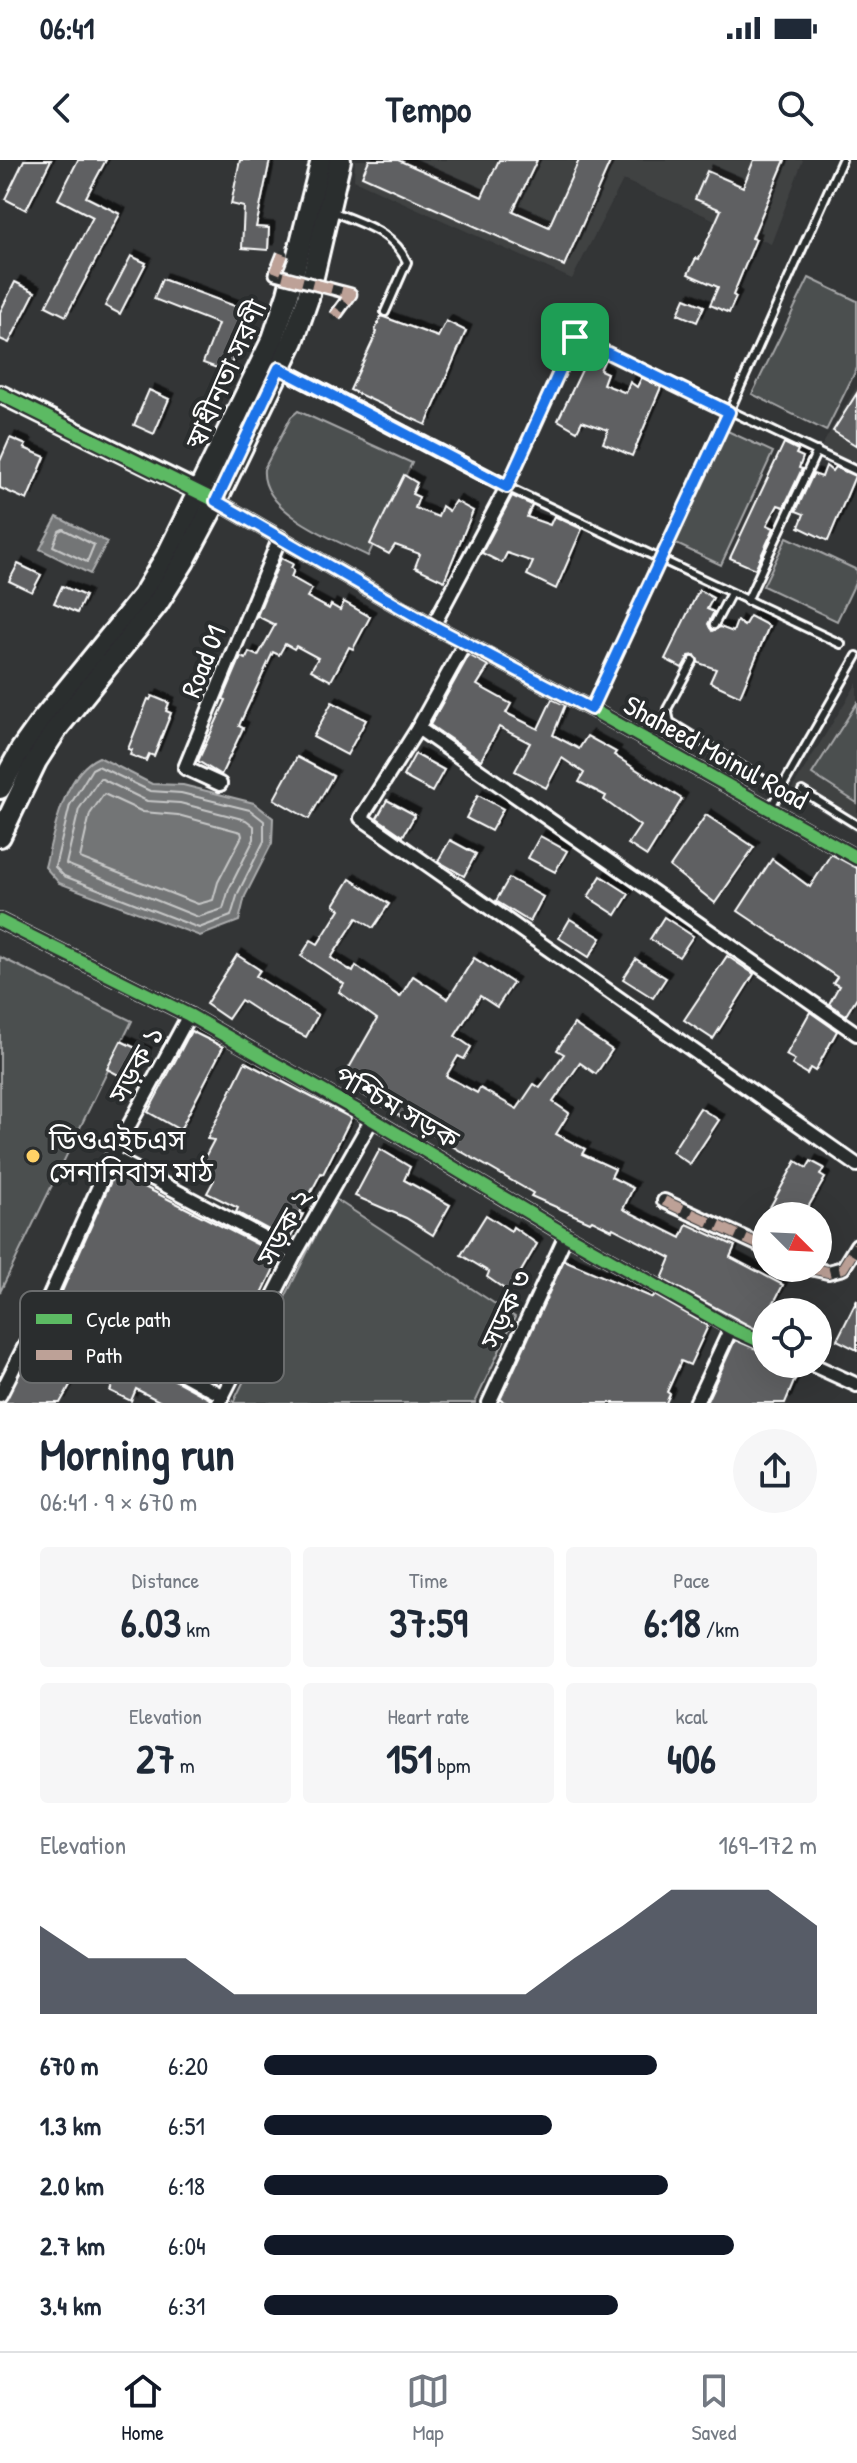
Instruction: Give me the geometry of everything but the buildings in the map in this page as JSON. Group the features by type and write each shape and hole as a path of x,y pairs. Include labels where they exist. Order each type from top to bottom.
{"main road":[{"name":"স্বাধীনতা সরণী","path":"0,836 36,761 58,727 157,604 184,561 207,496 273,339 288,294 322,160"},
{"name":"স্বাধীনতা সরণী","path":"0,788 43,719 143,596 207,496 279,368 293,341 308,298 340,160"}],"street":[{"path":"283,254 275,274 351,294 335,316"},
{"path":"279,368 507,487 433,626"},
{"path":"0,394 207,496"},
{"name":"Shaheed Moinul Road","path":"207,496 433,626 591,709 857,858"},
{"name":"Road 01","path":"220,784 185,768 280,537"},
{"path":"465,643 418,728 361,818 857,1165"},
{"path":"418,728 857,1034"},
{"name":"পশ্চিম সড়ক","path":"0,921 189,1015 372,1119 566,1235 752,1338"},
{"name":"সড়ক ১","path":"52,1291 112,1157 189,1015"},
{"name":"সড়ক ২","path":"276,1291 372,1119"},
{"path":"112,1157 295,1254"},
{"path":"664,1201 752,1242"},
{"name":"সড়ক ৩","path":"489,1403 566,1235"},
{"path":"832,1271 843,1268 857,1245"},
{"path":"696,1403 731,1328"},
{"name":"সড়ক ১","path":"0,1395 20,1355"},
{"path":"832,1374 857,1385"},
{"path":"192,1383 221,1400"}],"lane":[{"path":"591,709 842,160"},
{"path":"329,210 389,237 399,245 407,262 385,312"},
{"path":"841,644 507,487 575,337 857,471"},
{"path":"747,601 817,451"},
{"path":"714,625 731,593"},
{"path":"769,810 857,656"},
{"path":"693,661 667,709 670,722 767,782"},
{"path":"802,791 857,825"}],"shaded area":[{"path":"355,160 803,160 771,244 623,180 572,279 354,180"},
{"path":"809,278 857,301 857,368 826,431 752,394"},
{"path":"857,386 857,471 820,449"},
{"path":"298,411 412,463 368,556 302,523 274,498 266,484 264,469 291,417"},
{"path":"721,428 773,452 721,565 670,541"},
{"path":"787,537 857,570 857,579 837,621 763,586"},
{"path":"857,683 857,703 812,774 857,803 857,834 790,792"},
{"path":"857,703 857,803 812,774"},
{"name":"ডিওএইচএস সেনানিবাস মাঠ","path":"0,957 132,1021 0,1292"},
{"path":"334,1198 515,1317 475,1403 233,1403 243,1383 284,1383 284,1299"}],"water":[{"path":"57,517 107,542 90,574 40,549"},
{"path":"99,757 152,784 183,785 254,803 273,818 272,843 245,896 239,921 200,936 59,883 45,867 68,790 87,765"}],"marked path":[{"path":"283,254 275,274 351,294 335,316"},
{"path":"664,1201 752,1242"},
{"path":"832,1271 843,1268 857,1245"}],"cycle path":[{"path":"0,394 216,501 433,626 591,709 857,858"},
{"path":"0,921 189,1015 372,1119 566,1235 752,1338"}],"place":[{"name":"ডিওএইচএস সেনানিবাস মাঠ","path":"33,1156"}],"route":[{"path":"575,337 729,412 591,709 433,626 216,501 279,368 507,487 571,339 575,337"}]}
